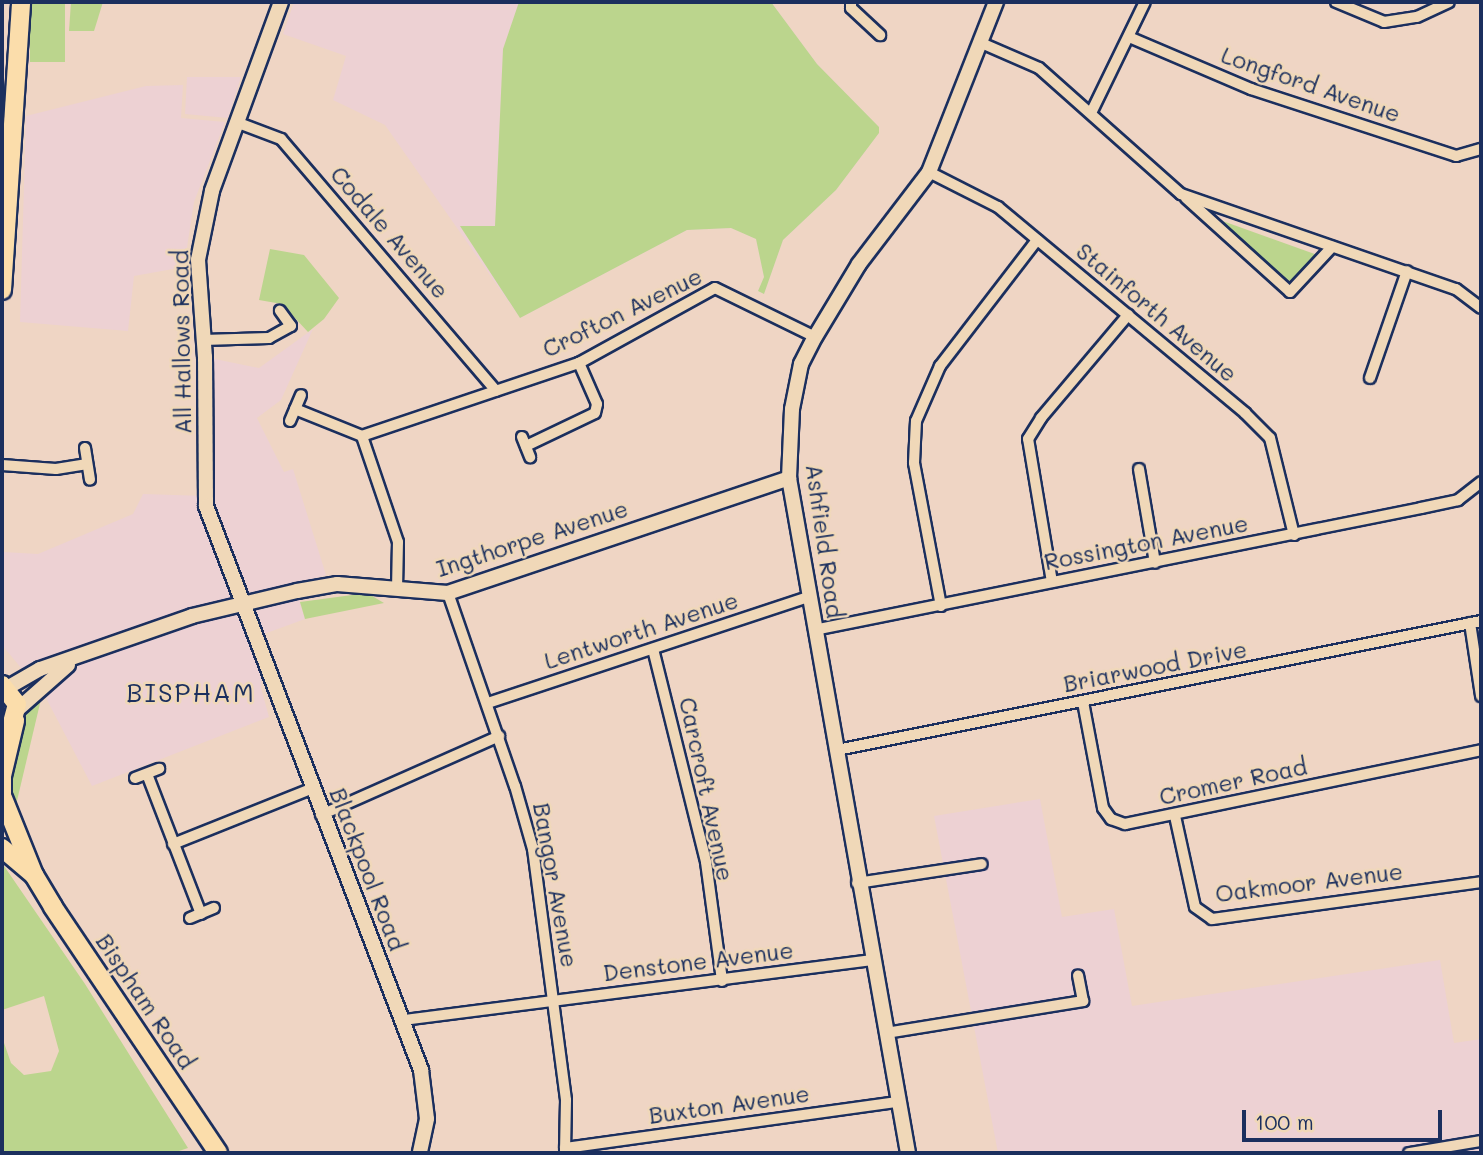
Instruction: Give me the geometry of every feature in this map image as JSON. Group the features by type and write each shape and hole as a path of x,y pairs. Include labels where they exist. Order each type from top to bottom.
{"main road":[{"path":"2,290 21,2"},
{"path":"2,808 2,776 16,716 4,687"},
{"path":"2,736 16,716"},
{"name":"Bispham Road","path":"3,798 34,875 218,1153"},
{"name":"Bispham Road","path":"2,848 34,875"}],"street":[{"name":"All Hallows Road","path":"242,605 206,506 203,340 198,260 211,194 281,2"},
{"path":"851,2 851,8 880,35"},
{"name":"Ashfield Road","path":"908,1153 857,883 837,750 789,478 795,387 815,337 859,264 929,172 996,2"},
{"path":"1091,113 1145,2"},
{"path":"1336,2 1384,22 1417,17 1449,2"},
{"name":"Longford Avenue","path":"1129,37 1251,89 1456,156 1481,149"},
{"path":"979,43 1039,68 1290,292 1332,247"},
{"name":"Codale Avenue","path":"236,122 281,139 496,391"},
{"name":"Stainforth Avenue","path":"929,172 998,207 1270,438 1294,535"},
{"path":"1181,194 1456,289 1481,308"},
{"path":"941,606 914,463 916,421 940,366 1037,240"},
{"path":"1370,378 1407,271"},
{"name":"Crofton Avenue","path":"362,436 579,363 715,288 815,337"},
{"path":"203,340 269,338 291,326 280,311"},
{"path":"1052,582 1028,439 1128,315"},
{"path":"526,447 595,413 597,404 579,363"},
{"path":"290,421 301,395"},
{"path":"295,409 362,436 398,542 397,589"},
{"path":"85,448 90,480"},
{"path":"2,465 55,469 86,464"},
{"path":"1155,480 1140,475 1155,563"},
{"name":"Ingthorpe Avenue","path":"80,656 192,615 337,584 448,593 789,478"},
{"name":"Rossington Avenue","path":"814,630 1458,500 1481,482"},
{"name":"Bangor Avenue","path":"448,593 499,736 533,849 566,1100 565,1151"},
{"name":"Lentworth Avenue","path":"488,703 808,597"},
{"name":"Blackpool Road","path":"242,605 267,658 321,815 404,1020 426,1092 420,1153"},
{"path":"1476,622 1481,696"},
{"name":"Briarwood Drive","path":"837,750 1476,622"},
{"name":"Carcroft Avenue","path":"653,649 706,862 722,981"},
{"path":"4,687 40,669 80,656"},
{"path":"16,716 49,678 80,656"},
{"name":"Cromer Road","path":"1083,702 1103,808 1111,819 1125,824 1175,816 1481,750"},
{"path":"321,815 499,736"},
{"path":"159,769 141,776 173,844 195,916 214,908"},
{"path":"173,844 313,788"},
{"name":"Oakmoor Avenue","path":"1175,816 1195,907 1212,919 1481,882"},
{"path":"857,883 982,864"},
{"name":"Denstone Avenue","path":"404,1020 871,960"},
{"path":"886,1033 1083,1001 1079,975"},
{"name":"Buxton Avenue","path":"565,1151 898,1102"},
{"path":"1409,1153 1481,1141"}],"shaded area":[{"path":"294,2 771,2 817,64 879,127 879,133 836,190 783,240 764,294 758,291 764,277 756,239 731,228 687,230 520,318 385,125 333,100 346,56 283,34"},
{"path":"187,77 241,77 228,118 185,114"},
{"path":"183,85 181,118 225,122 194,202 184,267 134,276 128,331 20,322 26,116 146,86"},
{"path":"313,329 281,400 257,418 284,472 293,469 326,575 295,584 305,619 264,634 261,688 269,717 92,786 46,698 2,645 3,552 38,554 133,514 143,494 205,496 205,357 259,368"},
{"path":"1040,799 1062,917 1114,909 1132,1006 1440,960 1454,1043 1481,1039 1481,1153 998,1153 934,816"}],"green space":[{"path":"30,2 65,2 65,62 30,62"},
{"path":"71,2 103,2 94,31 69,31"},
{"path":"519,2 771,2 817,64 879,127 879,133 836,190 783,240 764,294 758,291 764,277 756,239 731,228 687,230 520,318 460,226 495,226 503,49"},
{"path":"1217,219 1323,257 1290,292"},
{"path":"270,249 304,255 339,298 324,319 308,332 282,304 259,300"},
{"path":"367,593 384,603 305,619 300,602"},
{"path":"42,695 16,805 8,807 6,772 21,715"},
{"path":"2,863 85,984 188,1148 173,1153 2,1153 2,1037 11,1063 24,1075 51,1071 59,1051 44,996 2,1010"}],"district":[{"name":"BISPHAM","path":"191,693"}]}
